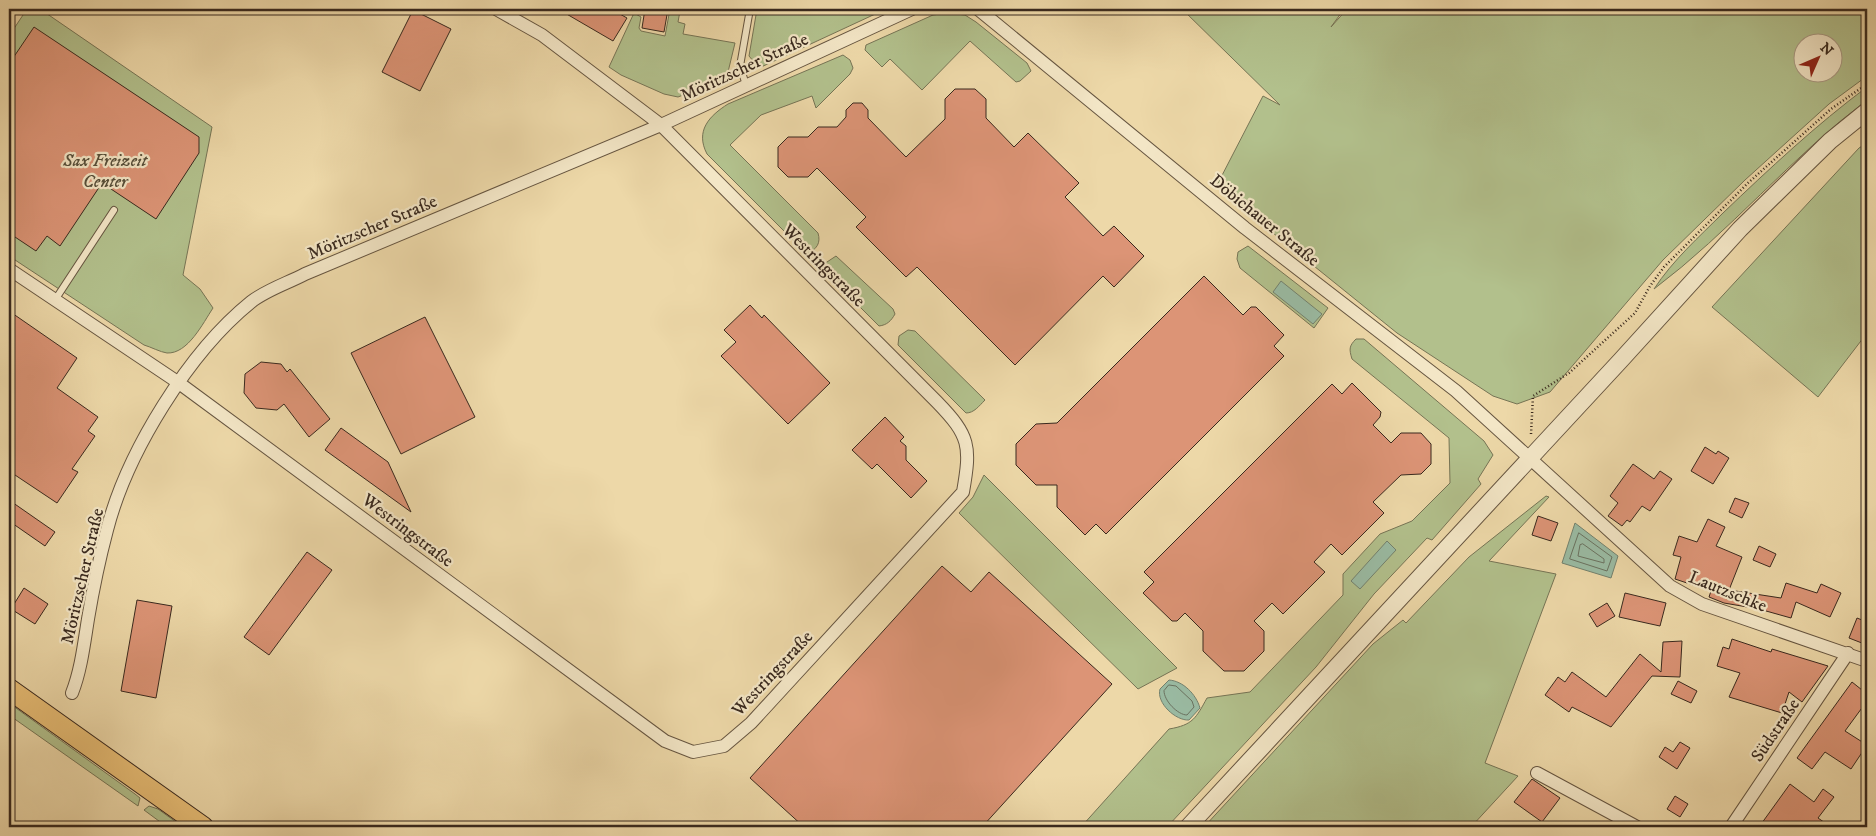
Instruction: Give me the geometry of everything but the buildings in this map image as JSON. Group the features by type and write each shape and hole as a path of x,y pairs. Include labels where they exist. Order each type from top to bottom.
{"main road":[{"path":"9,689 204,827"}],"street":[{"name":"Westringstraße","path":"9,269 180,383 666,741 693,752 724,746 751,723 963,492 969,458 958,424 661,124 542,35 496,9"},
{"name":"Möritzscher Straße","path":"72,694 78,679 92,595 107,528 137,452 180,383 214,337 253,301 305,274 661,124 912,9"},
{"name":"Döbichauer Straße","path":"978,9 1245,228 1456,391 1531,457"},
{"path":"1188,827 1740,229 1830,141 1867,111"},
{"name":"Lautzschke","path":"1531,457 1657,575 1684,595 1702,604 1867,661"},
{"name":"Südstraße","path":"1731,827 1848,653"},
{"path":"1537,773 1637,827"}],"lane":[{"path":"746,85 740,66 750,9"},
{"path":"55,300 114,210"}],"path":[{"path":"1531,457 1533,396 1569,373 1635,313 1664,266 1734,197 1831,110 1867,84"}],"green space":[{"name":"Sax Freizeit Center","path":"27,9 40,9 212,127 183,275 200,289 213,308 200,329 188,343 175,352 167,353 144,345 9,256 9,36"},
{"path":"670,9 680,11 678,22 685,24 683,34 735,43 728,72 720,81 678,97 664,94 621,75 609,67 634,13 641,17 639,28 641,31 665,36"},
{"path":"757,9 886,9 759,68 749,56"},
{"path":"1182,9 1344,9 1331,27 1347,9 1867,9 1867,76 1829,104 1745,180 1663,260 1550,392 1517,404 1493,396 1397,333 1216,187 1263,96 1280,105"},
{"path":"947,13 965,15 976,22 1027,63 1031,71 1020,81 1016,82 970,41 922,90 890,59 882,67 865,50 866,45 933,15"},
{"path":"843,55 850,60 853,68 850,74 816,108 812,96 761,115 730,145 818,233 819,240 817,245 807,254 707,154 704,146 703,131 710,119 728,104"},
{"path":"1867,87 1867,100 1812,146 1682,267 1654,289 1669,268 1740,197 1811,132"},
{"path":"1867,143 1867,333 1818,397 1712,307 1859,148"},
{"path":"1248,246 1328,308 1314,328 1240,268 1237,259 1238,252"},
{"path":"836,256 893,309 895,314 892,319 879,326 823,270 824,264"},
{"path":"908,330 915,331 985,400 976,409 966,413 898,345 899,336"},
{"path":"1356,339 1364,339 1484,441 1493,455 1478,479 1481,484 1432,540 1427,538 1374,594 1316,667 1167,827 1081,827 1169,729 1189,723 1200,711 1207,698 1250,692 1343,595 1343,574 1380,534 1412,521 1450,483 1449,438 1352,359 1350,348"},
{"path":"984,475 1177,668 1138,689 959,513 973,497"},
{"path":"1546,496 1549,497 1489,561 1556,574 1485,763 1518,776 1471,827 1204,827 1373,644 1403,620 1406,623 1469,557"},
{"path":"9,703 135,794 140,798 138,806 9,715"},
{"path":"149,806 158,809 183,827 167,827 144,810"}],"water":[{"path":"1281,281 1322,314 1313,324 1273,292"},
{"path":"1575,523 1618,556 1611,578 1562,563"},
{"path":"1387,541 1396,550 1360,589 1351,581"},
{"path":"1169,680 1179,683 1188,689 1198,703 1200,708 1189,720 1178,718 1168,710 1161,700 1160,689"}]}
